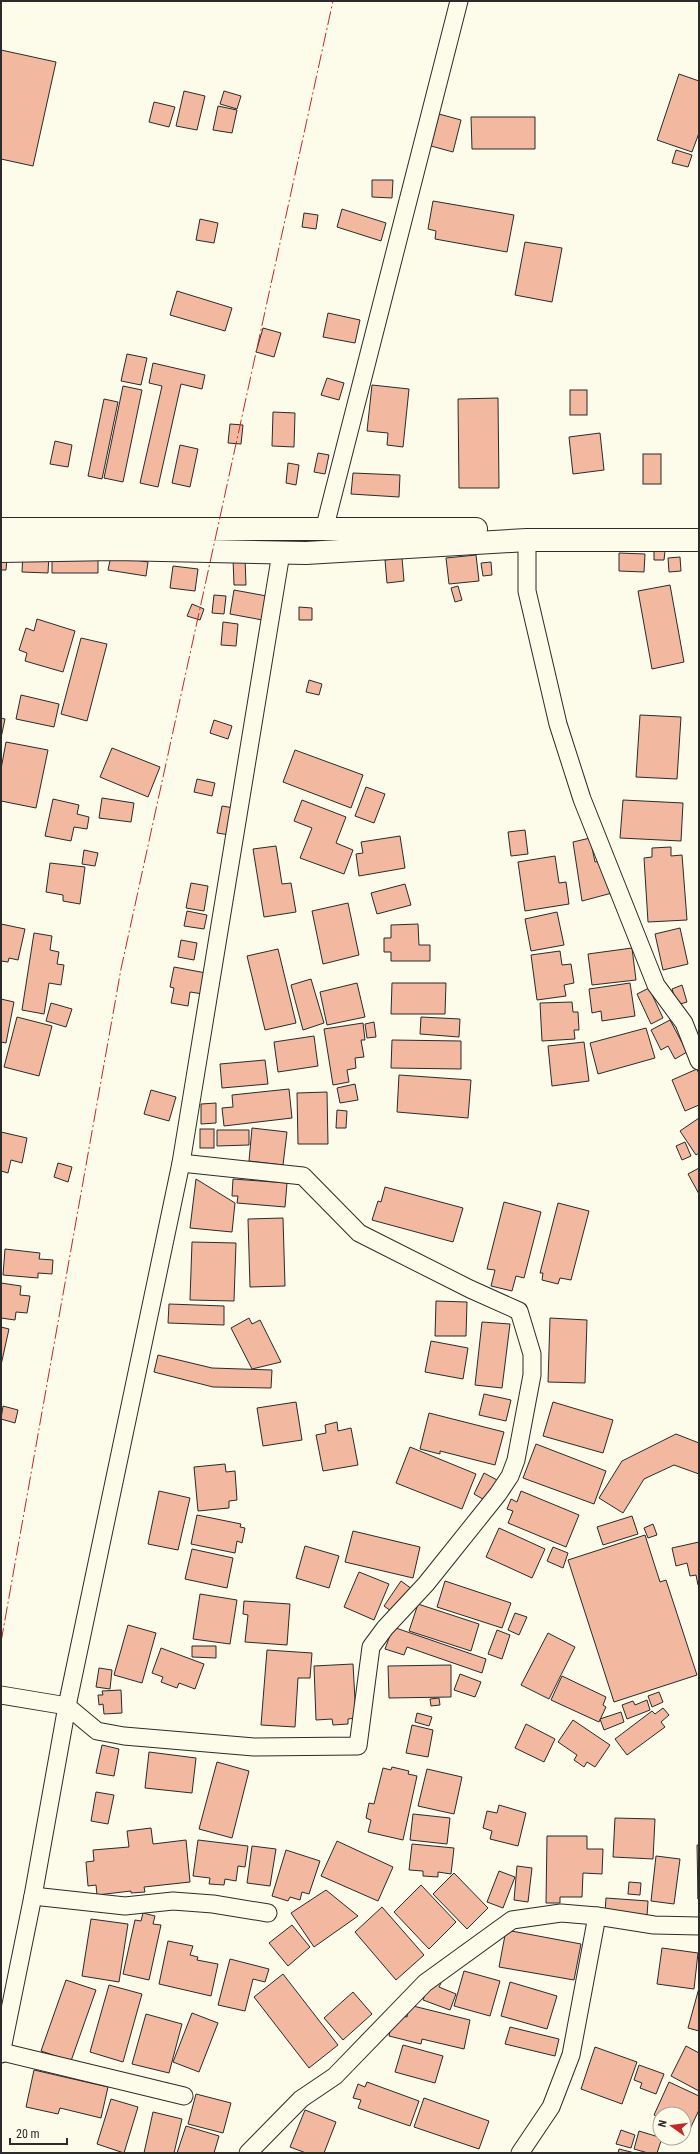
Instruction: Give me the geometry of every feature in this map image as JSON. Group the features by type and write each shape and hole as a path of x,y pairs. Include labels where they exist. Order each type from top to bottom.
{"street":[{"path":"324,530 459,1"},
{"path":"1,551 115,539 324,530 699,528"},
{"path":"1,529 281,553 527,540 699,540"},
{"path":"527,540 527,591 558,724 582,799 656,985 684,1023 699,1061"},
{"path":"184,2096 1,2053 33,1896 67,1706 181,1163 281,553"},
{"path":"1,1694 67,1706 97,1731 124,1736 254,1747 358,1746 371,1647 384,1628 426,1584 498,1494 510,1476 516,1460 532,1375 532,1354 519,1311 470,1289 359,1233 303,1176 181,1163"},
{"path":"33,1896 125,1906 173,1901 213,1904 268,1913"},
{"path":"248,2153 301,2099 335,2076 424,1983 512,1920 561,1913 597,1916 654,1925 699,1926"},
{"path":"520,2153 552,2107 571,2055 597,1916"}],"building":[{"path":"1,50 56,62 33,166 1,159"},
{"path":"679,74 699,81 699,133 692,152 657,140"},
{"path":"184,91 205,96 197,130 176,126"},
{"path":"224,91 241,96 237,109 220,104"},
{"path":"154,102 175,107 169,127 149,122"},
{"path":"218,106 237,110 232,133 213,130"},
{"path":"439,114 461,120 453,152 431,146"},
{"path":"471,117 535,117 535,149 472,149"},
{"path":"676,150 692,155 688,167 672,163"},
{"path":"372,180 393,180 392,198 372,197"},
{"path":"433,201 514,215 507,252 435,239 436,231 428,229"},
{"path":"342,209 386,223 381,241 337,227"},
{"path":"304,213 318,215 316,229 302,227"},
{"path":"200,219 218,223 214,243 196,240"},
{"path":"525,242 562,248 552,302 515,295"},
{"path":"177,291 232,308 225,331 170,315"},
{"path":"328,313 360,320 355,343 323,337"},
{"path":"263,328 281,333 274,357 256,352"},
{"path":"127,354 147,358 141,385 121,381"},
{"path":"153,363 205,375 202,389 181,384 158,487 140,483 162,386 149,383"},
{"path":"327,378 344,383 339,400 321,395"},
{"path":"372,385 409,389 403,447 387,445 388,433 367,431"},
{"path":"123,386 142,390 123,482 104,478"},
{"path":"570,390 587,390 587,415 570,415"},
{"path":"498,398 499,488 459,488 458,399"},
{"path":"104,399 118,402 102,479 88,476"},
{"path":"273,412 295,413 294,447 272,446"},
{"path":"230,424 243,425 241,444 228,443"},
{"path":"600,433 604,470 573,474 569,437"},
{"path":"55,441 72,445 68,467 50,464"},
{"path":"180,445 198,449 190,487 172,483"},
{"path":"318,453 329,455 325,474 314,472"},
{"path":"643,454 661,454 661,484 643,484"},
{"path":"288,463 299,465 296,485 286,483"},
{"path":"353,473 400,475 399,497 351,494"},
{"path":"654,551 665,551 664,560 654,560"},
{"path":"52,552 98,553 98,573 52,573"},
{"path":"23,553 49,554 48,573 22,572"},
{"path":"619,553 645,554 644,572 619,571"},
{"path":"476,555 479,581 449,584 446,558"},
{"path":"111,556 148,562 146,576 108,570"},
{"path":"680,557 681,571 669,572 668,558"},
{"path":"1,558 7,558 6,570 1,570"},
{"path":"245,558 246,585 234,585 233,559"},
{"path":"402,558 404,581 387,583 385,560"},
{"path":"491,562 492,575 483,576 481,563"},
{"path":"173,566 198,569 195,591 170,588"},
{"path":"670,585 684,662 652,669 638,591"},
{"path":"458,586 462,600 455,602 451,588"},
{"path":"234,590 272,597 268,621 230,614"},
{"path":"214,595 226,596 224,614 212,613"},
{"path":"192,604 204,609 200,620 187,616"},
{"path":"299,607 312,608 312,620 299,620"},
{"path":"37,619 75,631 63,672 25,661 27,653 19,650 26,628 34,631"},
{"path":"223,622 238,624 236,646 221,645"},
{"path":"81,638 107,644 87,721 61,714"},
{"path":"309,680 322,684 319,695 306,692"},
{"path":"21,695 59,704 54,727 16,719"},
{"path":"640,715 681,717 677,779 636,777"},
{"path":"1,718 5,719 1,738"},
{"path":"214,720 232,726 228,739 210,733"},
{"path":"6,742 48,750 36,808 1,801 1,769"},
{"path":"112,748 160,767 148,797 100,777"},
{"path":"295,750 363,775 351,808 283,782"},
{"path":"197,779 215,783 212,796 194,792"},
{"path":"366,787 385,794 374,823 355,816"},
{"path":"102,798 134,803 131,822 99,818"},
{"path":"53,799 79,805 77,814 89,817 87,829 74,827 71,841 45,836"},
{"path":"302,800 346,817 336,843 353,850 344,874 300,858 312,828 294,821"},
{"path":"623,800 683,803 681,841 620,838"},
{"path":"222,806 234,808 230,835 217,833"},
{"path":"525,830 528,854 511,856 508,832"},
{"path":"400,836 405,868 359,876 356,854 363,853 361,842"},
{"path":"590,838 595,862 604,860 612,893 582,901 573,842"},
{"path":"276,846 282,884 291,883 296,912 264,917 253,849"},
{"path":"671,847 671,856 682,855 687,920 648,922 644,858 652,857 652,848"},
{"path":"84,850 98,853 95,866 82,864"},
{"path":"555,856 559,883 566,882 569,904 525,911 518,862"},
{"path":"50,863 85,867 80,904 63,901 63,895 46,892"},
{"path":"191,883 208,886 204,911 186,908"},
{"path":"405,884 411,905 377,914 371,893"},
{"path":"348,903 359,955 323,964 312,911"},
{"path":"187,911 207,915 204,929 184,926"},
{"path":"557,912 564,945 531,951 525,919"},
{"path":"1,924 25,929 18,960 9,958 8,962 1,961"},
{"path":"418,924 419,945 430,945 430,961 391,961 391,952 384,952 384,938 391,938 391,925"},
{"path":"680,928 688,964 663,970 655,934"},
{"path":"34,933 52,936 50,950 59,952 57,964 64,965 61,985 49,983 44,1014 22,1010"},
{"path":"181,940 197,943 194,960 178,957"},
{"path":"632,948 636,980 592,985 588,954"},
{"path":"278,949 296,1023 265,1030 247,956"},
{"path":"560,951 562,965 571,964 574,983 564,985 566,996 537,1000 531,955"},
{"path":"174,967 206,973 203,994 190,992 188,1006 171,1003 174,988 170,987"},
{"path":"311,979 324,1023 303,1030 291,985"},
{"path":"357,983 365,1017 327,1025 320,992"},
{"path":"392,983 446,983 445,1014 391,1014"},
{"path":"630,983 635,1016 602,1021 601,1011 592,1013 589,989"},
{"path":"682,985 687,1002 677,1005 672,989"},
{"path":"649,988 663,1018 651,1024 637,994"},
{"path":"1,999 14,1002 6,1043 1,1042"},
{"path":"572,1002 573,1012 578,1012 579,1030 574,1030 575,1039 542,1041 540,1003"},
{"path":"51,1003 72,1009 66,1027 46,1021"},
{"path":"17,1017 52,1026 39,1076 4,1067"},
{"path":"421,1017 460,1019 459,1037 420,1034"},
{"path":"670,1020 687,1052 675,1059 668,1046 661,1050 651,1030"},
{"path":"374,1022 376,1037 367,1038 365,1024"},
{"path":"363,1023 365,1040 361,1040 364,1057 355,1058 356,1068 347,1070 349,1082 333,1085 324,1029"},
{"path":"646,1028 655,1058 598,1074 590,1043"},
{"path":"314,1036 318,1066 278,1072 274,1042"},
{"path":"392,1040 461,1041 461,1069 391,1068"},
{"path":"584,1042 589,1081 552,1086 548,1046"},
{"path":"265,1060 268,1084 222,1088 220,1064"},
{"path":"697,1069 699,1074 699,1105 685,1111 672,1080"},
{"path":"399,1075 471,1080 468,1118 397,1112"},
{"path":"355,1084 358,1100 340,1103 337,1088"},
{"path":"289,1089 292,1118 224,1126 222,1108 233,1107 232,1095"},
{"path":"151,1090 176,1097 169,1121 144,1114"},
{"path":"327,1092 328,1144 298,1144 297,1093"},
{"path":"216,1103 216,1123 201,1124 201,1104"},
{"path":"337,1110 347,1111 346,1128 336,1128"},
{"path":"699,1118 699,1153 696,1155 680,1131"},
{"path":"252,1128 287,1132 283,1165 249,1161"},
{"path":"200,1129 214,1129 214,1148 200,1148"},
{"path":"217,1130 249,1130 249,1145 217,1146"},
{"path":"1,1132 27,1138 22,1163 11,1160 8,1173 1,1171"},
{"path":"685,1142 691,1156 682,1160 676,1146"},
{"path":"58,1163 72,1167 68,1182 54,1177"},
{"path":"699,1168 699,1194 688,1174"},
{"path":"196,1179 235,1203 232,1232 190,1228"},
{"path":"233,1179 287,1183 285,1207 237,1203 238,1196 232,1196"},
{"path":"385,1187 463,1208 453,1242 372,1220 378,1201 381,1202"},
{"path":"504,1202 541,1212 524,1278 516,1276 512,1291 491,1286 495,1270 487,1269"},
{"path":"558,1203 589,1211 571,1280 560,1278 558,1284 542,1280 543,1273 540,1273"},
{"path":"283,1218 285,1286 250,1287 248,1219"},
{"path":"192,1242 236,1243 234,1301 190,1300"},
{"path":"5,1249 40,1253 39,1259 53,1260 52,1274 38,1273 38,1278 3,1275"},
{"path":"1,1283 21,1286 20,1295 30,1296 27,1313 16,1312 15,1320 1,1318"},
{"path":"436,1301 467,1302 466,1336 435,1336"},
{"path":"169,1304 224,1306 224,1325 168,1323"},
{"path":"249,1318 252,1324 260,1320 281,1362 252,1369 231,1328"},
{"path":"550,1318 587,1320 585,1383 548,1382"},
{"path":"482,1322 510,1324 502,1388 475,1385"},
{"path":"1,1327 9,1329 1,1365"},
{"path":"431,1341 468,1348 463,1379 425,1372"},
{"path":"158,1355 212,1368 272,1370 271,1388 213,1387 154,1372"},
{"path":"484,1394 511,1400 506,1421 479,1415"},
{"path":"296,1402 302,1440 263,1446 257,1408"},
{"path":"553,1402 613,1420 603,1453 543,1436"},
{"path":"3,1406 18,1410 15,1423 1,1419"},
{"path":"429,1413 504,1432 495,1465 440,1451 440,1454 420,1449"},
{"path":"337,1422 338,1431 351,1428 358,1465 323,1471 316,1435 326,1433 325,1425"},
{"path":"676,1434 699,1443 699,1474 674,1465 644,1479 623,1513 599,1498 622,1461"},
{"path":"536,1444 606,1471 594,1504 523,1478"},
{"path":"410,1447 476,1474 462,1509 396,1483"},
{"path":"225,1464 226,1472 235,1471 237,1500 229,1501 229,1508 198,1511 194,1467"},
{"path":"484,1473 499,1481 488,1502 474,1494"},
{"path":"159,1491 190,1498 178,1550 148,1544"},
{"path":"521,1491 579,1515 566,1547 508,1523 513,1511 507,1509 511,1499 517,1502"},
{"path":"197,1515 241,1524 240,1527 245,1528 242,1543 237,1541 235,1553 191,1544"},
{"path":"632,1516 638,1534 603,1545 597,1527"},
{"path":"653,1524 657,1535 648,1538 644,1528"},
{"path":"499,1528 545,1549 532,1578 486,1557"},
{"path":"353,1531 420,1547 413,1578 345,1562"},
{"path":"645,1535 660,1582 666,1580 697,1675 614,1702 568,1560"},
{"path":"699,1542 698,1585 696,1575 690,1576 687,1563 676,1566 672,1548"},
{"path":"305,1546 339,1556 329,1588 296,1578"},
{"path":"553,1547 568,1553 563,1568 547,1561"},
{"path":"192,1549 233,1558 227,1588 185,1579"},
{"path":"359,1572 389,1584 374,1620 344,1607"},
{"path":"401,1581 412,1589 395,1614 384,1606"},
{"path":"445,1581 511,1603 502,1628 437,1607"},
{"path":"200,1594 237,1600 230,1644 193,1639"},
{"path":"244,1601 290,1604 287,1645 245,1642 248,1615 243,1614"},
{"path":"418,1604 479,1624 471,1651 409,1631"},
{"path":"515,1613 527,1617 519,1635 508,1630"},
{"path":"128,1625 156,1633 142,1683 114,1675"},
{"path":"393,1627 486,1659 482,1673 407,1647 404,1655 385,1649"},
{"path":"497,1630 510,1635 502,1659 488,1654"},
{"path":"548,1633 575,1647 549,1699 521,1685"},
{"path":"192,1646 216,1646 216,1658 192,1657"},
{"path":"161,1648 204,1664 195,1689 179,1683 177,1688 161,1682 163,1677 152,1673"},
{"path":"267,1650 312,1653 310,1678 298,1678 295,1727 261,1725"},
{"path":"353,1664 356,1718 348,1719 348,1724 333,1725 332,1719 316,1720 314,1666"},
{"path":"451,1665 451,1697 389,1698 388,1666"},
{"path":"99,1668 112,1670 110,1689 96,1687"},
{"path":"460,1674 481,1682 475,1697 454,1690"},
{"path":"562,1676 606,1697 603,1705 606,1707 599,1722 551,1700"},
{"path":"121,1690 122,1713 104,1714 103,1704 99,1705 98,1695 103,1695 102,1691"},
{"path":"659,1692 663,1702 652,1707 648,1696"},
{"path":"439,1698 440,1705 431,1706 430,1699"},
{"path":"647,1700 650,1710 627,1719 622,1705 633,1701 635,1705"},
{"path":"663,1708 669,1715 661,1722 665,1727 627,1755 615,1739 652,1711 655,1714"},
{"path":"621,1712 624,1722 604,1730 600,1719"},
{"path":"417,1713 432,1717 429,1726 415,1722"},
{"path":"573,1720 610,1745 595,1767 587,1762 584,1767 574,1760 577,1755 558,1742"},
{"path":"526,1724 555,1739 544,1762 515,1748"},
{"path":"412,1725 433,1730 428,1757 406,1753"},
{"path":"102,1745 119,1749 114,1776 96,1773"},
{"path":"149,1752 196,1758 192,1793 145,1788"},
{"path":"217,1762 249,1771 232,1838 199,1829"},
{"path":"392,1767 409,1771 408,1774 417,1776 403,1840 368,1832 371,1820 366,1818 369,1803 374,1804 383,1768 391,1770"},
{"path":"427,1769 462,1777 454,1814 418,1806"},
{"path":"96,1792 114,1795 108,1824 91,1821"},
{"path":"499,1805 526,1813 518,1846 490,1839 492,1831 483,1828 487,1811 497,1813"},
{"path":"413,1814 450,1818 447,1844 410,1840"},
{"path":"615,1818 655,1819 653,1859 613,1857"},
{"path":"151,1828 153,1844 186,1840 190,1882 144,1887 145,1892 131,1893 131,1891 97,1895 96,1885 88,1886 86,1862 94,1861 93,1850 129,1847 127,1831"},
{"path":"547,1836 587,1836 587,1849 603,1849 602,1874 583,1873 582,1897 560,1897 560,1903 546,1903"},
{"path":"198,1840 248,1846 245,1867 238,1866 236,1881 225,1879 224,1885 209,1884 210,1878 193,1876"},
{"path":"337,1841 393,1867 378,1901 321,1876"},
{"path":"412,1844 454,1848 451,1874 438,1872 438,1877 423,1876 423,1871 409,1870"},
{"path":"697,1845 699,1845 698,1899"},
{"path":"252,1846 276,1849 270,1886 247,1883"},
{"path":"286,1850 320,1861 309,1894 302,1892 300,1900 290,1897 288,1901 272,1896"},
{"path":"656,1856 680,1859 674,1904 651,1901"},
{"path":"517,1866 532,1868 528,1902 514,1900"},
{"path":"499,1871 515,1877 503,1908 487,1902"},
{"path":"454,1873 488,1908 467,1929 433,1894"},
{"path":"629,1882 641,1883 640,1895 628,1894"},
{"path":"421,1885 456,1922 429,1949 394,1912"},
{"path":"326,1890 358,1916 314,1947 291,1913"},
{"path":"606,1898 648,1901 647,1916 605,1913"},
{"path":"382,1907 424,1955 396,1980 355,1932"},
{"path":"143,1913 155,1916 153,1924 161,1925 149,1980 123,1974 135,1920 141,1921"},
{"path":"91,1919 128,1924 119,1982 82,1976"},
{"path":"292,1925 310,1947 288,1966 269,1943"},
{"path":"506,1930 581,1944 574,1980 499,1967"},
{"path":"168,1941 193,1946 190,1955 198,1957 197,1960 218,1964 211,1996 159,1984"},
{"path":"662,1948 698,1953 694,1989 657,1984"},
{"path":"230,1959 269,1969 265,1982 253,1979 245,2011 218,2005"},
{"path":"464,1971 500,1981 490,2016 454,2006"},
{"path":"283,1974 338,2045 309,2068 254,1997"},
{"path":"431,1979 441,1983 439,1987 456,1994 450,2010 423,2000"},
{"path":"66,1980 96,1990 71,2061 41,2051"},
{"path":"510,1982 557,1996 547,2029 501,2016"},
{"path":"109,1985 142,1994 123,2062 90,2052"},
{"path":"699,1988 699,2031 688,2028"},
{"path":"353,1992 372,2014 343,2040 324,2018"},
{"path":"409,2005 470,2020 464,2049 422,2039 421,2044 389,2036 394,2014 407,2017"},
{"path":"192,2013 218,2023 199,2072 173,2062"},
{"path":"146,2014 182,2024 169,2073 132,2064"},
{"path":"510,2027 559,2039 555,2056 505,2044"},
{"path":"403,2045 443,2056 435,2083 395,2072"},
{"path":"686,2046 699,2053 699,2091 671,2076"},
{"path":"595,2047 637,2062 622,2104 581,2089"},
{"path":"639,2065 664,2074 656,2094 640,2088 642,2083 634,2080"},
{"path":"34,2070 108,2087 101,2118 60,2108 58,2114 26,2107"},
{"path":"367,2082 419,2101 410,2126 358,2108 361,2100 353,2098 358,2084 365,2087"},
{"path":"669,2082 699,2096 699,2110 692,2125 692,2106 658,2106"},
{"path":"196,2094 231,2103 223,2133 188,2124"},
{"path":"424,2098 489,2121 479,2149 414,2127"},
{"path":"111,2099 138,2107 124,2153 97,2144"},
{"path":"305,2110 336,2122 324,2153 306,2153 290,2147"},
{"path":"153,2112 182,2119 174,2153 144,2153"},
{"path":"186,2126 219,2136 214,2153 177,2153"},
{"path":"621,2130 635,2135 631,2148 616,2144"},
{"path":"639,2131 652,2135 652,2146 659,2146 657,2153 648,2153 634,2149"},
{"path":"619,2149 635,2153 618,2153"}],"power":[{"path":"1,1642 121,969 333,1"}]}
